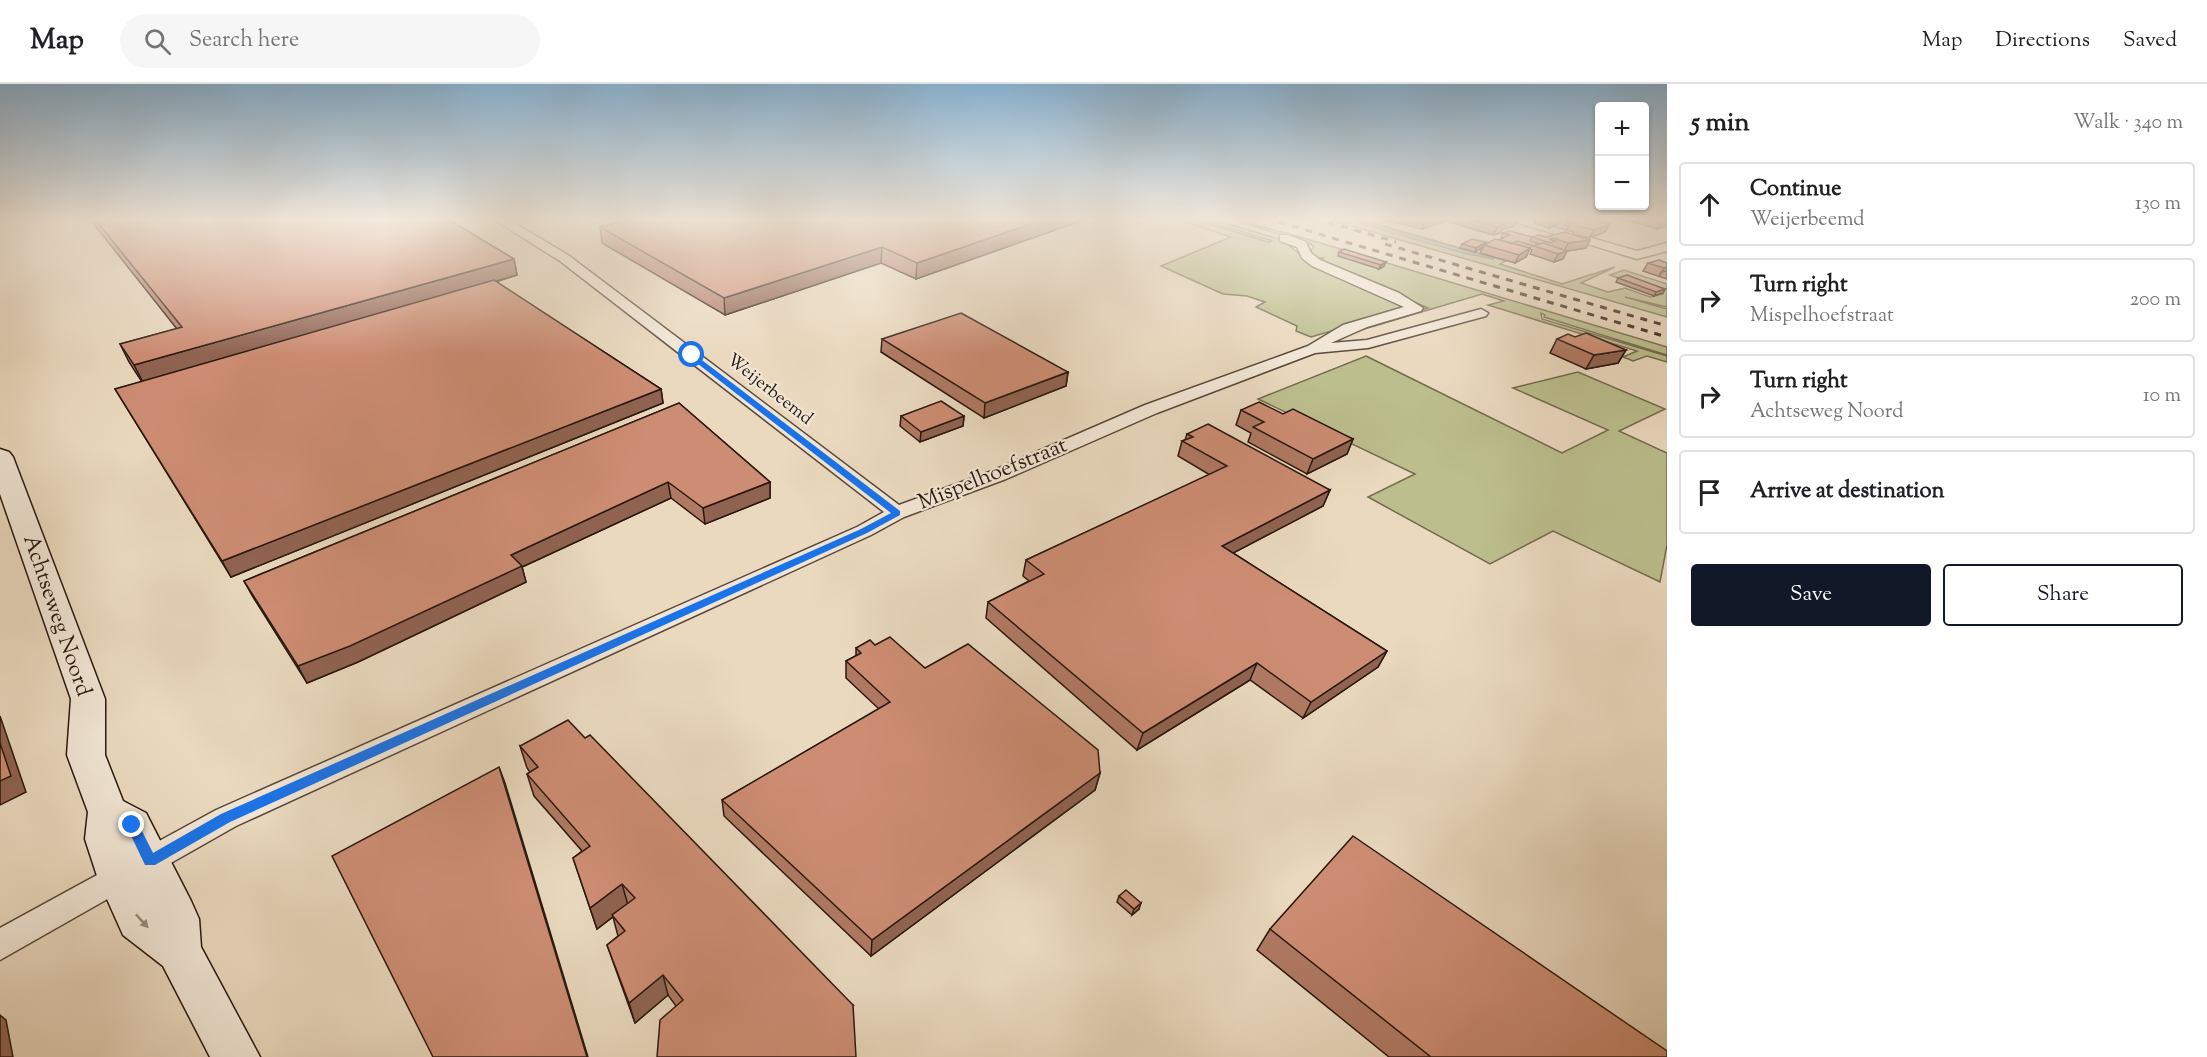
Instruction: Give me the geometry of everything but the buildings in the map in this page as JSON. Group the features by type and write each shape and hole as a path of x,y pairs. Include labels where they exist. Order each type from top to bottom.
{"street":[{"name":"Weijerbeemd","path":"571,263 897,513"},
{"name":"Mispelhoefstraat","path":"1313,350 1325,339 1338,332 1416,308 1394,296 1317,263"},
{"name":"Mispelhoefstraat","path":"0,945 237,813 864,531 897,513 999,476 1205,387 1313,350 1368,344 1481,313"},
{"name":"Achtseweg Noord","path":"0,457 88,699 86,755 108,812 105,839 135,870 138,921 179,951 236,1057"}],"green space":[{"path":"1167,263 1312,263 1410,308 1311,337 1296,331 1297,326 1256,307 1265,302 1247,296 1223,294 1161,266"},
{"path":"1323,263 1388,263 1667,347 1667,355 1544,317 1545,315 1541,313 1542,319 1667,356 1667,362 1647,356 1633,361 1623,357 1637,351 1488,305 1504,301 1482,294 1344,335 1428,308"},
{"path":"1481,263 1501,263 1562,284 1615,267 1581,283 1608,292 1625,288 1650,297 1662,294 1610,275 1624,270 1667,284 1667,307 1625,297 1667,309 1667,317"},
{"path":"1366,356 1562,453 1608,430 1513,388 1578,372 1665,409 1619,431 1667,453 1667,545 1660,582 1553,531 1490,564 1368,497 1415,474 1258,399"}],"railway":[{"path":"1418,263 1667,337"},
{"path":"1452,263 1667,326"}],"route":[{"path":"132,825 150,861 226,818 443,718 864,531 897,513 882,504 692,355"}]}
